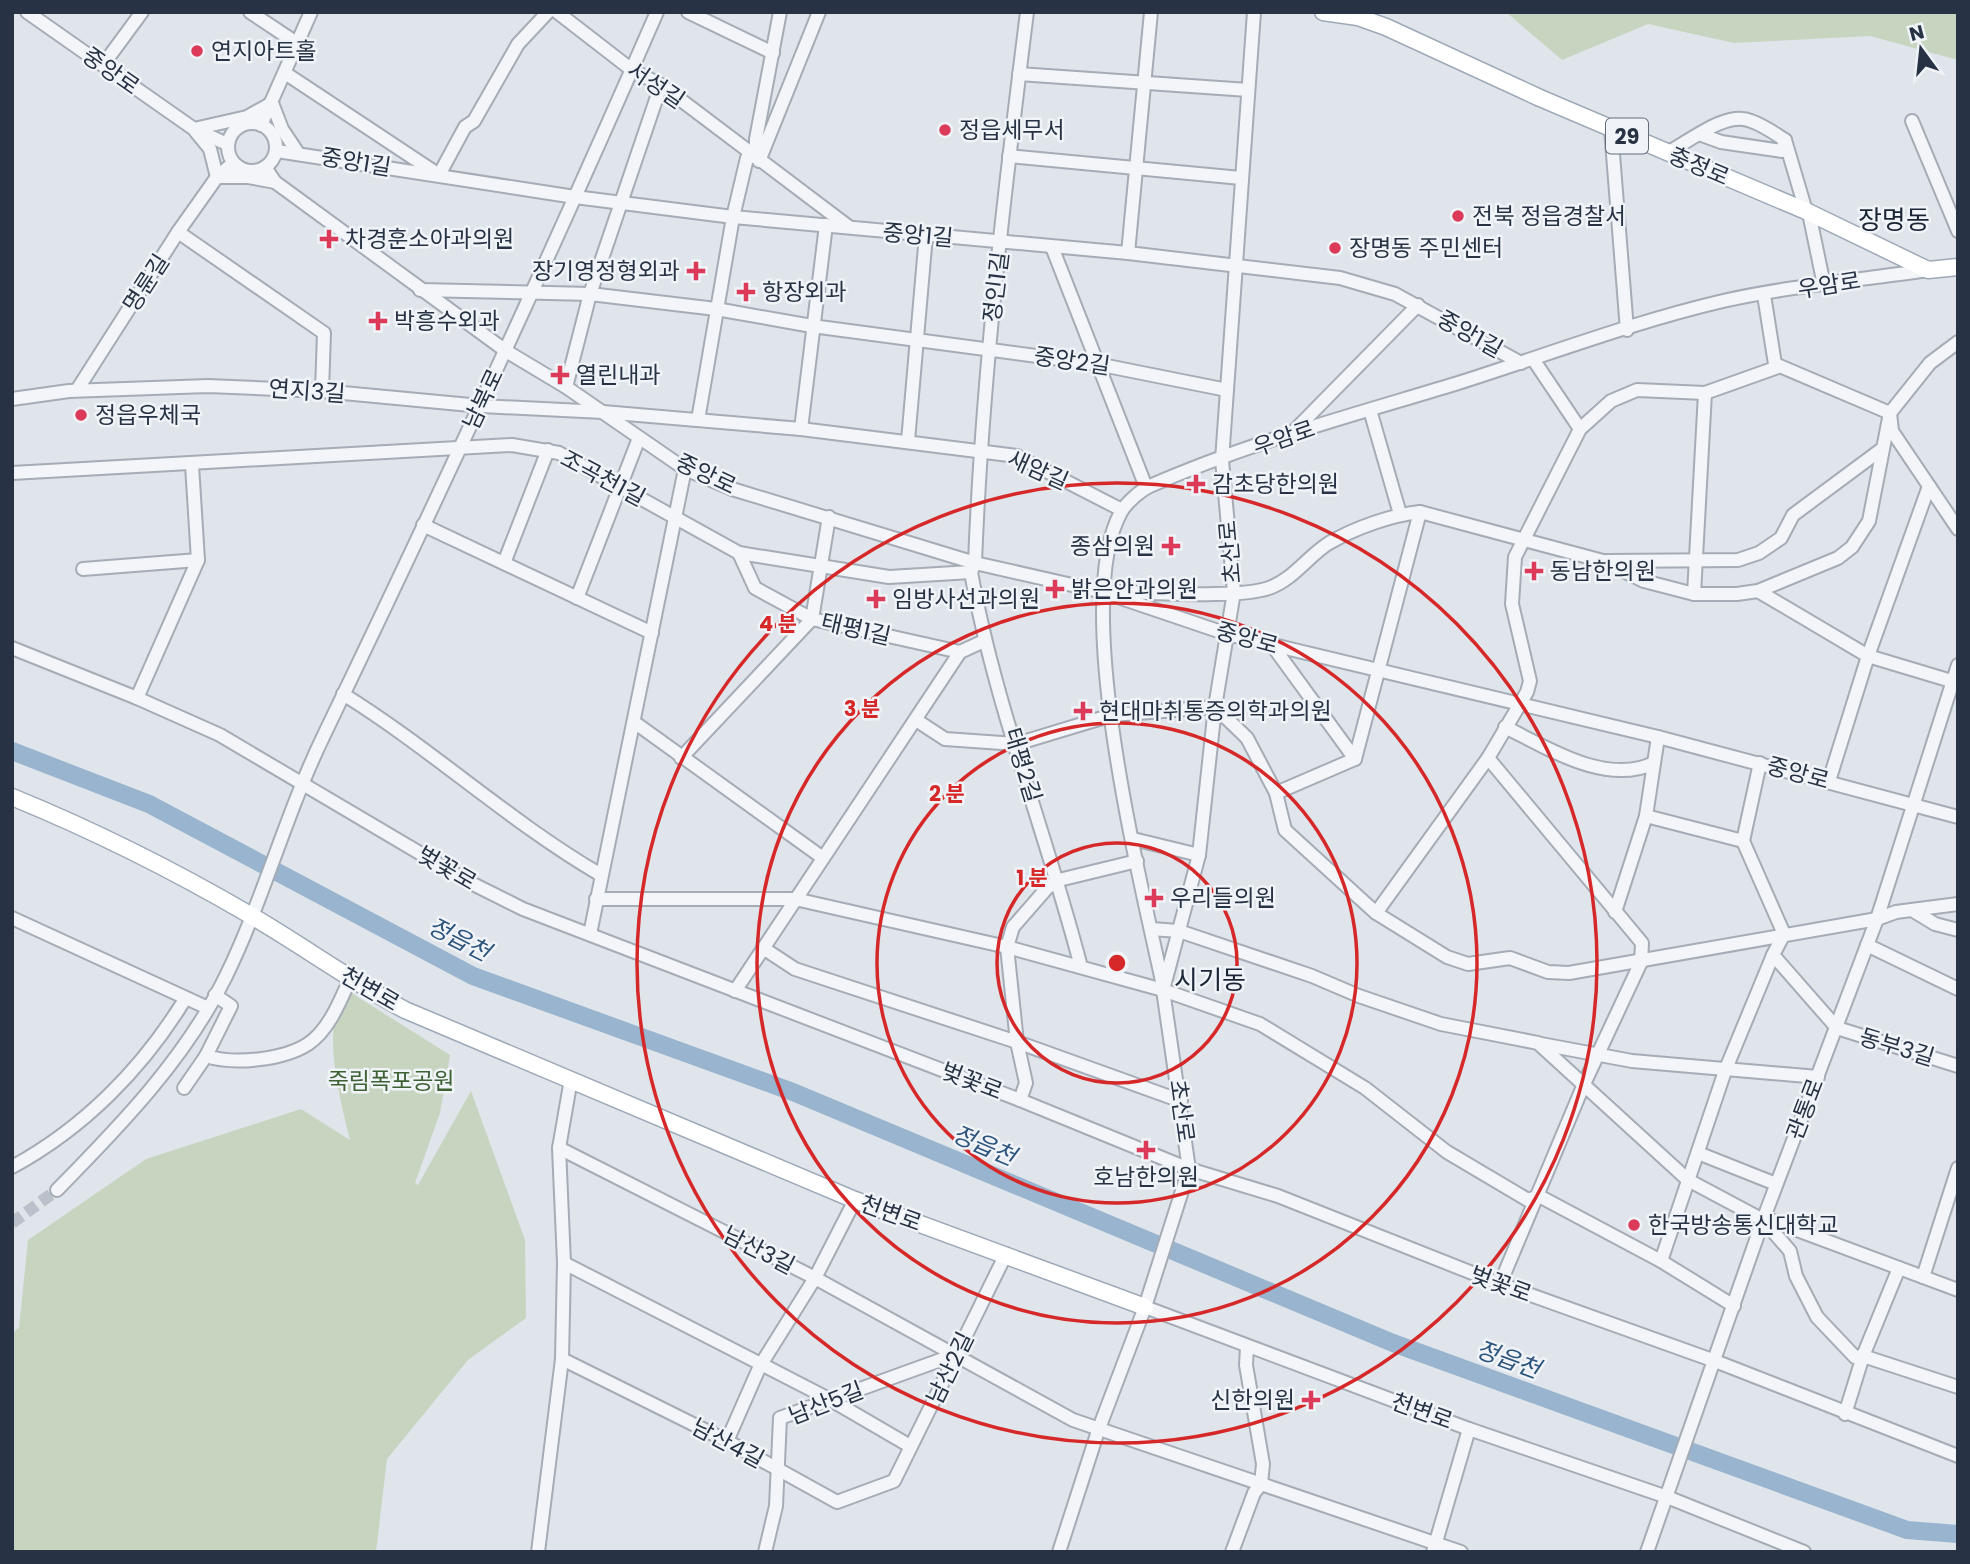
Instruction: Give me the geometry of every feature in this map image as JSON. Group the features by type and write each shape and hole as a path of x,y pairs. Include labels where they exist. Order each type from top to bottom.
{"main road":[{"name":"충정로","path":"1323,12 1358,18 1386,27 1611,129 1808,212 1928,270"},
{"path":"1928,270 1958,267"},
{"name":"천변로","path":"12,797 105,837 252,916 405,1010 855,1200 1145,1307"}],"street":[{"name":"중앙로","path":"27,12 194,129"},
{"path":"250,12 298,44"},
{"path":"261,125 311,12"},
{"path":"285,73 439,175 518,44 548,12"},
{"name":"서성길","path":"557,12 632,70 661,85 850,228"},
{"name":"남북로","path":"57,1190 107,1140 183,1047 215,995 252,916 301,782 481,406 657,12"},
{"path":"688,12 772,53"},
{"path":"757,158 756,139 780,12"},
{"path":"757,158 819,12"},
{"name":"정인1길","path":"973,567 979,449 1009,156 1027,12"},
{"path":"1128,253 1151,12"},
{"name":"초산로","path":"1189,1169 1163,990 1199,855 1214,707 1234,592 1222,460 1254,12"},
{"path":"103,65 140,13"},
{"path":"1019,74 1248,90"},
{"path":"566,387 590,294 619,202 661,85"},
{"path":"194,129 247,117 272,103"},
{"path":"272,103 282,129 298,153 283,156 274,168 275,183"},
{"path":"1667,153 1702,135 1707,127 1735,118 1750,120 1785,140 1808,212 1824,285"},
{"path":"1912,121 1958,231"},
{"path":"241,125 261,125 273,135 277,150 265,167 250,171 233,163 227,144 233,131 241,125"},
{"path":"194,129 227,144"},
{"path":"194,129 210,149 217,177 248,177 275,183"},
{"path":"1611,129 1627,330"},
{"path":"1702,135 1721,142 1782,151 1785,140"},
{"name":"중앙1길","path":"277,150 575,197 733,217 1128,253 1340,278 1395,294 1527,361"},
{"path":"1009,156 1241,178"},
{"path":"698,421 733,217 747,158 757,158"},
{"name":"명륜길","path":"77,390 178,232 217,177 233,163"},
{"path":"265,167 275,183"},
{"name":"중앙로","path":"275,183 506,351 566,387 685,469 732,489 829,517 973,567 1103,592 1227,634 1658,737 1958,817"},
{"path":"801,429 826,225"},
{"path":"178,232 324,333 322,391"},
{"path":"908,440 926,235"},
{"path":"1052,247 1146,487"},
{"name":"우암로","path":"1163,990 1133,839 1104,656 1103,592 1110,545 1122,510 1146,487 1290,435 1724,301 1928,270"},
{"name":"중앙2길","path":"420,290 531,295 590,294 716,309 812,326 1097,364 1227,390"},
{"path":"1764,295 1778,367"},
{"path":"1290,435 1418,305"},
{"path":"1103,592 1234,592 1269,588 1298,571 1329,543 1400,514 1420,512 1603,561 1644,581 1695,594 1758,591 1838,558 1852,547 1869,521 1890,414 1930,363 1958,342"},
{"path":"1527,361 1580,429"},
{"path":"1376,913 1488,758 1520,705 1530,681 1512,604 1515,557 1580,429 1611,401 1637,390 1704,393 1778,367 1890,414"},
{"name":"연지3길","path":"12,400 77,390 208,386 322,391 481,406 603,412"},
{"path":"1695,594 1704,393"},
{"path":"1370,410 1400,514"},
{"name":"새암길","path":"603,412 908,440 1017,456 1122,510"},
{"path":"1890,414 1892,431 1958,529"},
{"path":"577,598 639,438"},
{"name":"조곡천1길","path":"12,473 512,445 548,450 620,485 675,519 739,553 889,577 973,567"},
{"path":"1603,561 1738,559 1772,546 1782,538 1793,515 1882,449"},
{"path":"504,563 548,450"},
{"path":"137,698 198,560 192,465"},
{"path":"590,934 685,469"},
{"path":"1829,781 1868,656 1929,486"},
{"path":"1355,759 1420,512"},
{"path":"681,758 811,619 829,517"},
{"path":"423,525 652,633"},
{"name":"태평1길","path":"739,553 755,588 811,619 960,652"},
{"path":"83,569 198,560"},
{"name":"태평2길","path":"973,567 984,641 1059,880 1082,967"},
{"path":"1758,591 1868,656 1955,682"},
{"path":"735,991 960,652 984,641"},
{"path":"1272,645 1355,759"},
{"name":"벚꽃로","path":"12,649 137,698 220,735 467,881 523,909 1020,1100 1189,1169 1278,1196 1500,1284 1715,1361 1845,1414 1957,1455"},
{"name":"관통로","path":"1647,1552 1776,1184 1877,919 1912,805 1955,682 1958,665"},
{"path":"344,694 448,767 546,843 601,874"},
{"path":"916,720 945,739 1016,744 1112,715 1214,707 1247,738 1276,793 1285,830 1376,913 1447,957 1468,964 1510,958 1548,972 1569,973 1877,919 1912,910 1958,904"},
{"path":"634,722 823,858"},
{"path":"1505,727 1553,750 1601,768 1637,771 1654,763"},
{"path":"1615,912 1646,816 1658,737"},
{"path":"1488,758 1642,943 1641,962 1584,1084 1500,1284"},
{"path":"1276,793 1355,759"},
{"path":"1760,764 1743,841 1784,934"},
{"path":"1646,816 1743,841"},
{"path":"1133,839 1199,855"},
{"path":"1020,1100 1026,1083 1017,1042 1007,947 1013,927 1047,888 1059,880 1137,861"},
{"path":"596,898 795,900 1007,947 1163,990 1260,1024 1365,1088 1447,1153 1528,1200 1539,1196 1661,1261 1734,1306"},
{"path":"1912,910 1936,924 1958,930"},
{"path":"12,918 128,969 206,1011 222,1025"},
{"path":"1151,929 1179,931 1441,1024 1632,1061 1818,1077"},
{"path":"1661,1261 1725,1071 1784,934"},
{"path":"1867,945 1958,989"},
{"path":"763,948 795,969 1017,1042 1181,1101"},
{"path":"1773,955 1837,1028"},
{"path":"206,1056 222,1061 248,1061 308,1044 326,1026 351,979"},
{"path":"184,1088 206,1056 232,1006 215,995"},
{"path":"12,1167 52,1145 76,1127 152,1047 185,999"},
{"name":"동부3길","path":"1837,1028 1958,1066"},
{"path":"1538,1043 1688,1180 1764,1219 1958,1290"},
{"path":"538,1552 562,1359 564,1263 559,1148 571,1079"},
{"name":"남산3길","path":"559,1148 815,1278 1073,1420 1098,1431 1261,1484 1435,1548 1461,1552"},
{"path":"1698,1153 1776,1184"},
{"path":"1923,1277 1958,1168"},
{"path":"1059,1552 1098,1431 1145,1307 1189,1169"},
{"path":"727,1441 760,1366 815,1278 855,1200"},
{"path":"1764,1219 1790,1251 1796,1276 1817,1317 1855,1357 1863,1356 1958,1387"},
{"name":"남산2길","path":"894,1481 1006,1254"},
{"path":"564,1263 760,1366 831,1400 911,1446"},
{"path":"1845,1414 1863,1356 1899,1268"},
{"name":"천변로","path":"1145,1307 1469,1429 1667,1497 1762,1538 1804,1552"},
{"path":"1232,1552 1254,1493 1261,1484 1263,1464 1246,1365 1247,1347"},
{"name":"남산5길","path":"765,1552 776,1506 780,1418 957,1354"},
{"name":"남산4길","path":"562,1359 727,1441 837,1502 894,1481"},
{"path":"1435,1548 1469,1429"},
{"path":"1757,1552 1762,1538"}],"green space":[{"path":"1506,12 1958,12 1958,60 1870,36 1734,43 1648,24 1562,60"},
{"name":"죽림폭포공원","path":"350,992 450,1055 440,1113 415,1183 418,1185 471,1091 525,1240 526,1318 468,1360 387,1459 376,1552 12,1552 12,1333 19,1328 28,1240 146,1159 301,1109 350,1140 336,1077 333,1043 337,1016"}],"waterway":[{"name":"정읍천","path":"12,751 149,804 473,976 793,1092 1393,1343 1907,1530 1958,1534"}],"tunnel":[{"path":"12,1223 57,1190"}],"place":[{"name":"연지아트홀","path":"197,51"},
{"name":"정읍세무서","path":"945,130"},
{"name":"전북 정읍경찰서","path":"1458,216"},
{"name":"차경훈소아과의원","path":"329,239"},
{"name":"장명동 주민센터","path":"1335,248"},
{"name":"장기영정형외과","path":"696,271"},
{"name":"항장외과","path":"746,292"},
{"name":"박흥수외과","path":"378,321"},
{"name":"열린내과","path":"560,375"},
{"name":"정읍우체국","path":"81,415"},
{"name":"감초당한의원","path":"1196,484"},
{"name":"종삼의원","path":"1171,546"},
{"name":"동남한의원","path":"1534,571"},
{"name":"밝은안과의원","path":"1055,589"},
{"name":"임방사선과의원","path":"876,599"},
{"name":"현대마취통증의학과의원","path":"1083,711"},
{"name":"우리들의원","path":"1154,898"},
{"name":"호남한의원","path":"1146,1150"},
{"name":"한국방송통신대학교","path":"1634,1225"},
{"name":"신한의원","path":"1311,1400"}],"district":[{"name":"장명동","path":"1894,220"},
{"name":"시기동","path":"1210,980"}]}
